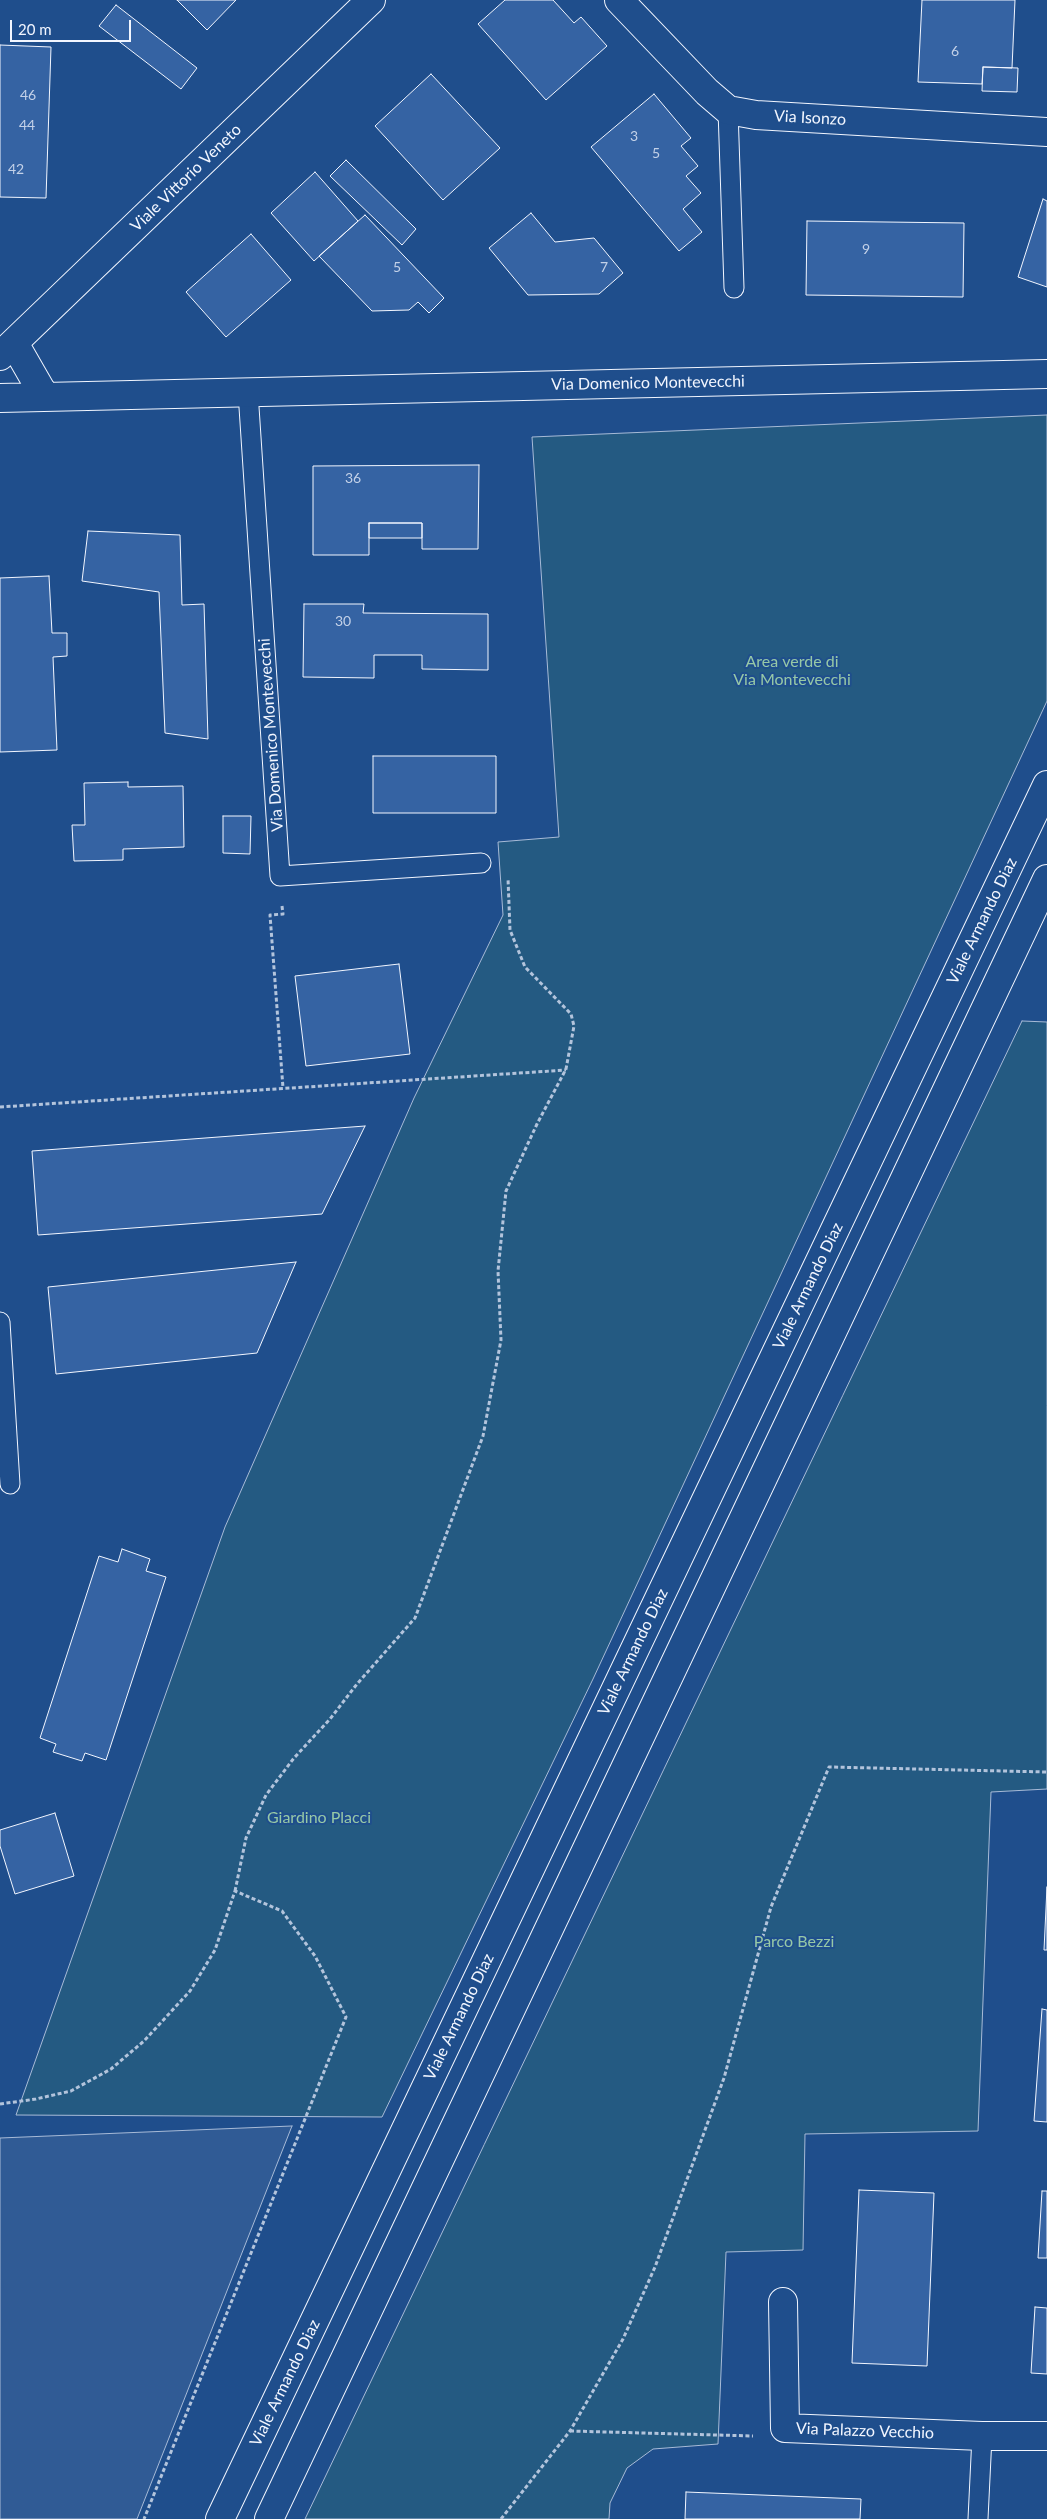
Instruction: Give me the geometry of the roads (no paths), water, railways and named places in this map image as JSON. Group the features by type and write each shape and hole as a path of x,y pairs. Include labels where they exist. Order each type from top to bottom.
{"main road":[{"name":"Viale Vittorio Veneto","path":"7,350 371,0"},
{"path":"620,0 707,92 728,110"},
{"name":"Via Isonzo","path":"728,110 756,115 1047,132"},
{"path":"7,350 45,397"},
{"name":"Via Domenico Montevecchi","path":"0,398 1047,374"},
{"name":"Viale Armando Diaz","path":"220,2519 1047,785"},
{"path":"269,2519 1047,879"},
{"name":"Via Palazzo Vecchio","path":"783,2302 785,2428 982,2436 1047,2436"}],"lane":[{"path":"728,110 734,288"},
{"name":"Via Domenico Montevecchi","path":"248,392 280,876 481,863"},
{"path":"0,1322 10,1484"},
{"path":"978,2519 982,2436"}],"park label":[{"name":"Area verde di Via Montevecchi","path":"792,671"},
{"name":"Giardino Placci","path":"319,1818"},
{"name":"Parco Bezzi","path":"794,1942"}]}
